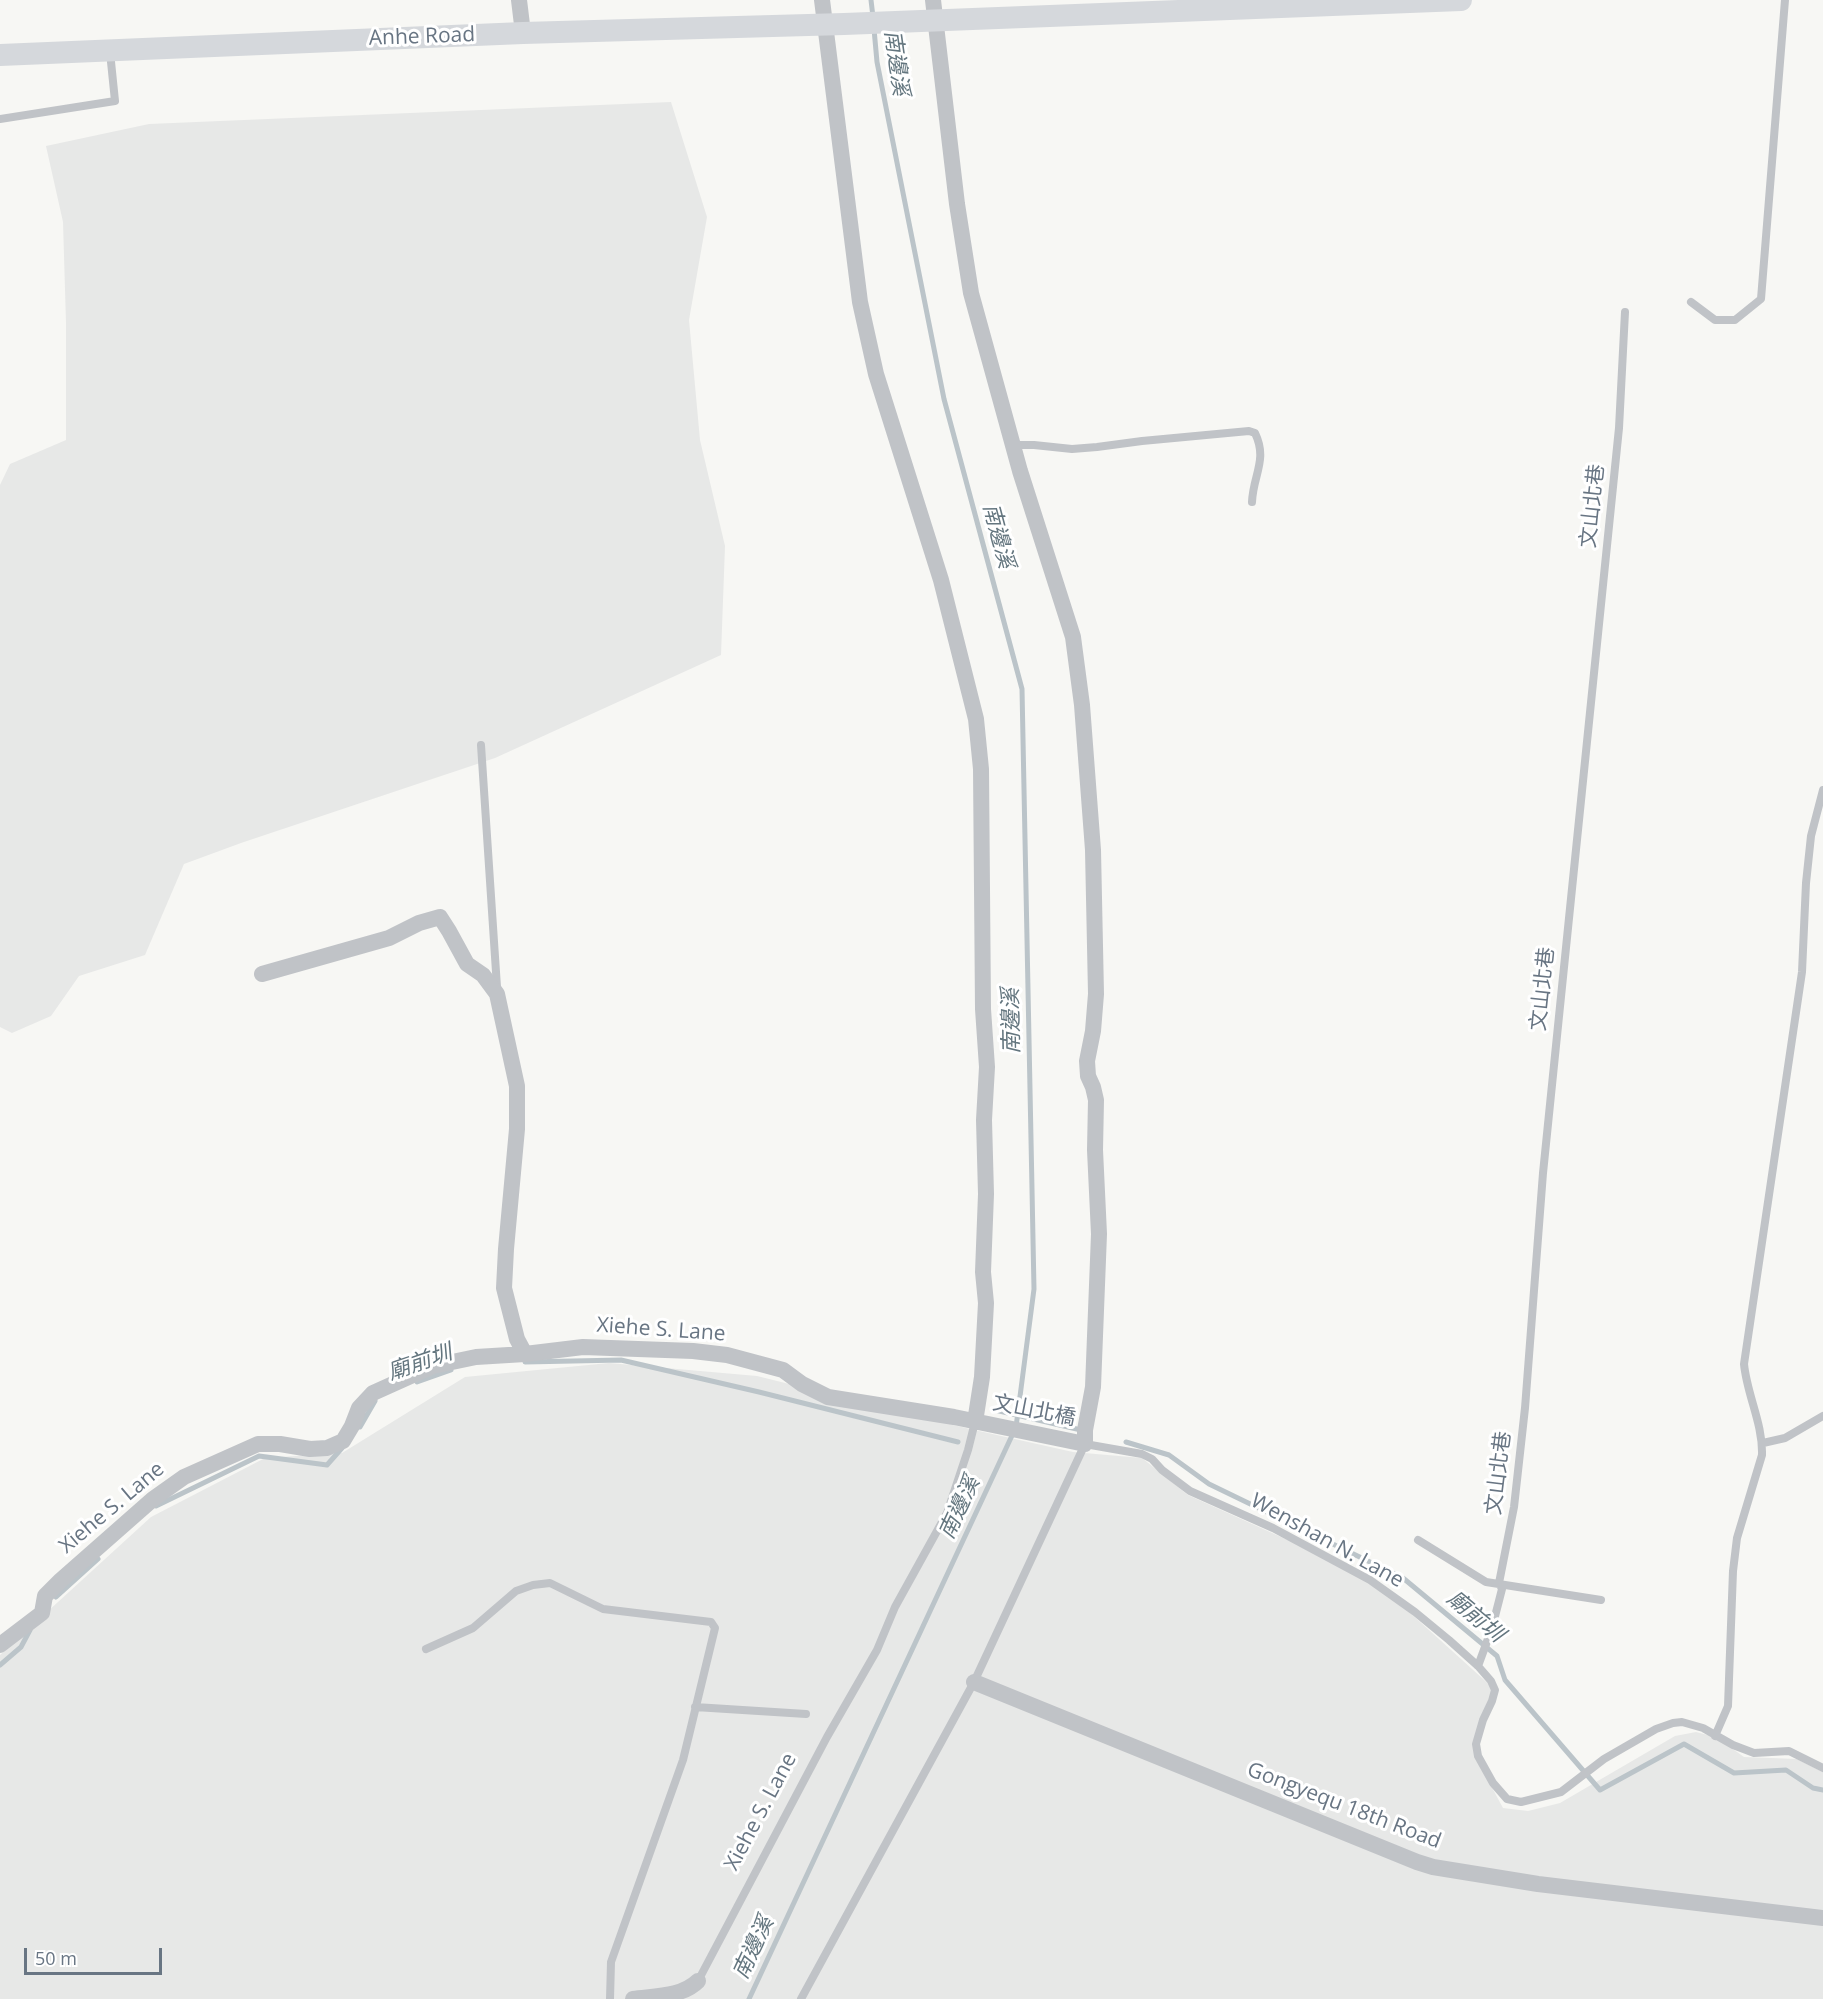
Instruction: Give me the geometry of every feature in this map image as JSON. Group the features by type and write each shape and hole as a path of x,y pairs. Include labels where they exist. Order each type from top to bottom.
{"main road":[{"name":"Anhe Road","path":"0,55 523,33 834,24 934,10 1461,0"}],"street":[{"path":"519,0 523,33"},
{"path":"822,0 834,24 860,302 876,374 941,580 976,718 981,769 983,1009 987,1067 984,1120 986,1194 983,1272 986,1303 982,1377 975,1422"},
{"path":"934,10 957,204 971,293 1013,445 1073,636 1082,705 1093,850 1096,994 1093,1031 1087,1061 1088,1076 1096,1100 1095,1150 1099,1234 1093,1387 1085,1430 1085,1444"},
{"path":"262,974 388,938 418,923 440,917 467,964 483,975 497,994 517,1086 517,1129 504,1288 517,1339 525,1354"},
{"name":"Xiehe S. Lane","path":"0,1645 42,1613 45,1596 61,1580 84,1562 153,1498 184,1477 258,1444 280,1444 310,1449 327,1448 343,1441 359,1408 373,1393 433,1366 476,1357 583,1347 693,1350 727,1355 783,1370 802,1384 828,1397 975,1422"},
{"name":"文山北橋","path":"975,1422 1085,1444"},
{"name":"Gongyequ 18th Road","path":"974,1682 1433,1867 1538,1884 1823,1918"},
{"path":"633,1999 682,1991 698,1981"}],"lane":[{"path":"1691,302 1715,320 1735,320 1761,299 1785,0"},
{"path":"0,119 115,101 110,51"},
{"name":"文山北巷","path":"1478,1665 1492,1628 1502,1589 1499,1583 1514,1507 1525,1408 1543,1173 1619,428 1625,312"},
{"path":"1013,445 1072,449 1249,431 1255,434 1262,452 1252,502"},
{"path":"481,745 497,994"},
{"path":"1715,1736 1728,1706 1733,1571 1737,1538 1762,1455 1762,1443 1745,1379 1744,1364 1802,972 1806,883 1811,836 1823,790"},
{"path":"1762,1443 1785,1438 1823,1416"},
{"name":"Xiehe S. Lane","path":"698,1981 827,1737 877,1650 895,1607 947,1513 975,1422"},
{"path":"801,1999 974,1682 1085,1444"},
{"name":"Wenshan N. Lane","path":"1085,1444 1142,1454 1152,1459 1162,1470 1190,1491 1273,1528 1370,1580 1415,1612 1478,1665 1491,1681 1495,1690 1476,1744 1478,1756 1493,1783 1507,1799 1521,1802 1561,1792 1604,1759 1656,1729 1682,1722 1702,1728 1733,1745 1754,1753 1789,1751 1823,1768"},
{"path":"1418,1539 1486,1582 1601,1600"},
{"path":"426,1649 473,1628 516,1591 533,1585 550,1583 603,1609 711,1622 715,1628 683,1760 611,1962 610,1999"},
{"path":"695,1707 806,1714"}],"shaded area":[{"path":"671,102 707,217 689,320 700,440 725,546 721,655 495,758 184,864 145,955 79,976 51,1016 12,1033 0,1027 0,485 10,464 66,440 63,222 46,146 149,124"},
{"path":"609,1363 757,1376 1073,1452 1142,1458 1188,1495 1301,1546 1387,1592 1493,1688 1475,1756 1503,1808 1528,1811 1560,1803 1675,1736 1696,1732 1716,1737 1744,1757 1797,1759 1823,1772 1823,1999 0,1999 0,1655 151,1517 265,1458 342,1453 465,1377"}],"waterway":[{"name":"南邊溪","path":"871,0 873,17"},
{"name":"南邊溪","path":"749,1999 1016,1427 1034,1289 1022,689 944,399 877,62 874,29"},
{"name":"廟前圳","path":"525,1362 621,1360 958,1442"},
{"name":"廟前圳","path":"417,1382 451,1370"},
{"name":"廟前圳","path":"360,1427 375,1401"},
{"name":"廟前圳","path":"995,1410 1081,1430"},
{"name":"廟前圳","path":"1126,1442 1169,1455 1209,1484 1403,1578 1497,1656 1505,1680 1600,1790 1684,1744 1734,1773 1786,1770 1813,1788 1823,1790"},
{"name":"廟前圳","path":"156,1506 259,1456 327,1465 342,1448"},
{"name":"廟前圳","path":"56,1597 98,1559"},
{"name":"廟前圳","path":"0,1665 21,1647 30,1630"}]}
